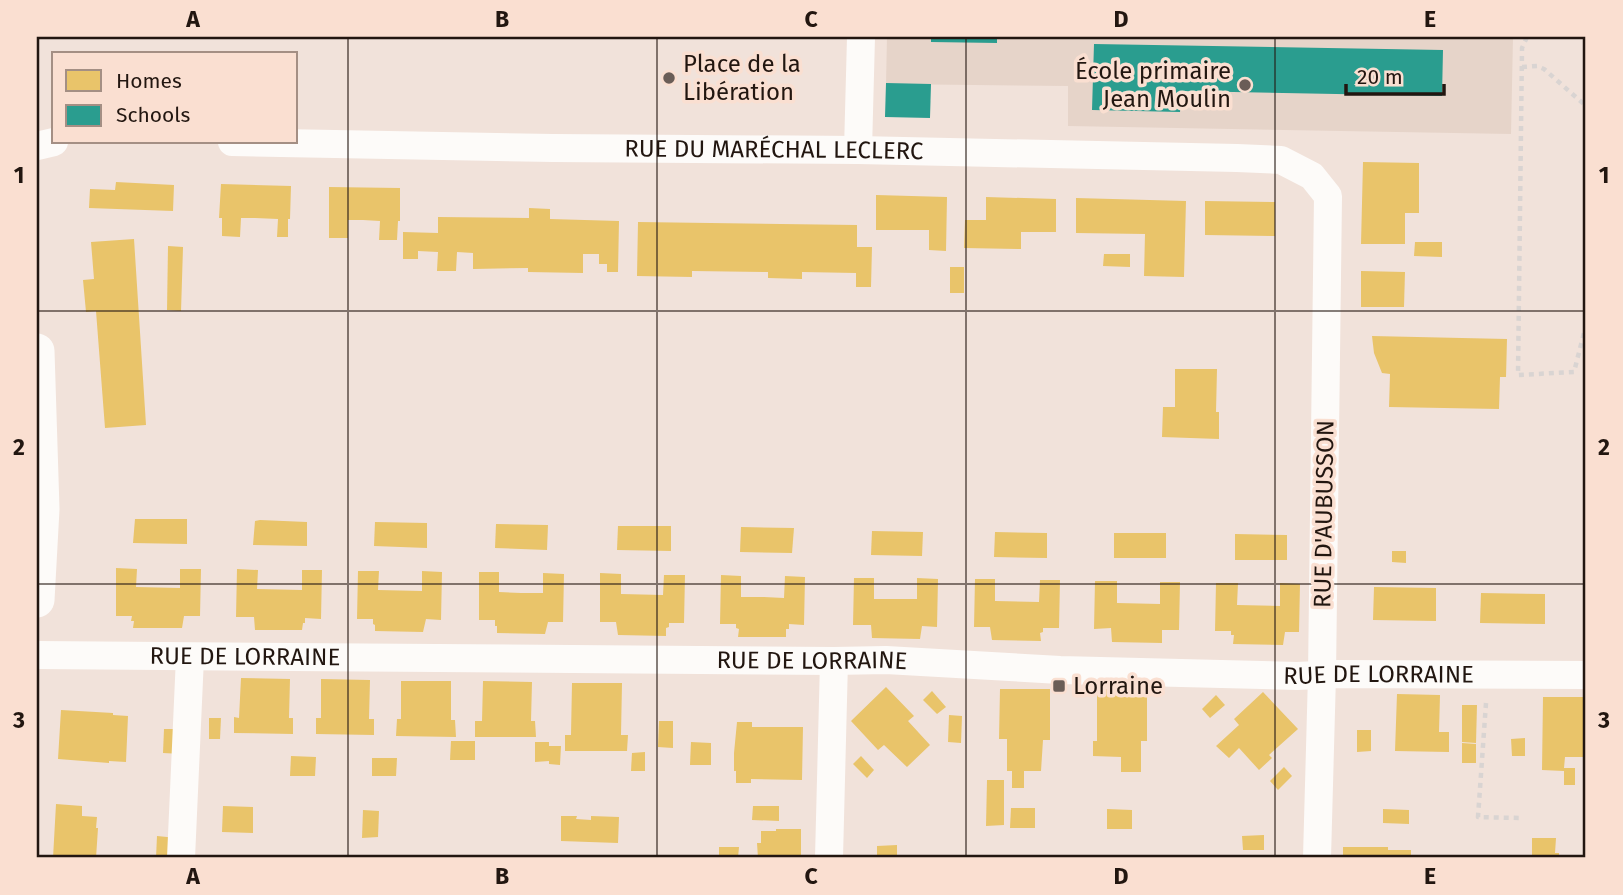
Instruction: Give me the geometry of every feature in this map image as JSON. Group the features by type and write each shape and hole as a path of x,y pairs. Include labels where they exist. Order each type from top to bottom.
{"street":[{"path":"858,150 861,37"},
{"name":"RUE DU MARÉCHAL LECLERC","path":"298,143 858,150 1270,159 1280,160 1312,176"},
{"name":"RUE D'AUBUSSON","path":"1312,176 1328,195 1317,858"},
{"path":"37,351 42,509 37,600"},
{"name":"RUE DE LORRAINE","path":"37,655 886,660 1060,670 1322,675 1586,675"},
{"path":"181,858 190,657"},
{"path":"829,858 834,661"}],"path":[{"path":"1527,37 1522,48 1518,375 1574,372 1586,326"},
{"path":"1522,67 1536,66 1544,69 1586,106"},
{"path":"1488,674 1478,817 1519,818"}],"shaded area":[{"name":"École primaire Jean Moulin","path":"887,37 1513,37 1511,134 1068,126 1068,86 886,84"}],"building: Homes":[{"path":"1363,162 1419,163 1419,213 1405,213 1405,244 1361,244"},
{"path":"116,182 174,185 173,211 89,208 90,189 115,190"},
{"path":"221,184 291,186 288,237 277,237 278,219 255,218 241,218 240,237 222,236 222,218 219,218"},
{"path":"329,187 400,188 397,240 379,240 380,221 363,220 348,220 348,238 329,238"},
{"path":"876,195 947,197 946,251 929,250 929,230 876,230"},
{"path":"986,197 1056,199 1056,232 1021,232 1021,249 964,248 965,220 986,220"},
{"path":"1076,198 1186,201 1184,277 1144,276 1145,234 1076,233"},
{"path":"1205,201 1275,202 1275,236 1205,235"},
{"path":"529,208 550,209 550,219 619,221 618,272 607,272 607,264 599,264 599,254 583,254 583,273 528,272 528,268 473,269 473,253 457,252 456,271 437,271 438,252 418,251 418,259 403,259 403,232 438,233 438,217 529,218"},
{"path":"638,222 857,225 857,247 872,247 871,287 856,287 856,273 802,272 802,279 768,278 768,272 692,271 692,277 637,276"},
{"path":"134,239 146,425 105,428 96,311 86,312 83,280 94,279 91,242"},
{"path":"1415,242 1442,242 1442,257 1414,256"},
{"path":"168,246 183,247 181,311 167,310"},
{"path":"1104,254 1130,254 1130,267 1103,266"},
{"path":"950,267 964,267 964,293 950,293"},
{"path":"1361,271 1405,272 1404,307 1361,307"},
{"path":"1372,336 1507,339 1506,377 1500,377 1499,409 1389,407 1390,374 1382,373 1374,353"},
{"path":"1175,369 1217,369 1216,412 1219,412 1219,439 1162,437 1163,407 1175,407"},
{"path":"135,519 187,519 187,544 133,543"},
{"path":"255,521 307,522 307,546 253,545"},
{"path":"375,522 427,523 427,548 374,546"},
{"path":"496,524 548,525 547,550 495,548"},
{"path":"618,526 671,526 671,551 617,550"},
{"path":"741,527 794,528 792,553 740,552"},
{"path":"872,531 923,532 922,556 871,555"},
{"path":"995,532 1047,533 1047,558 994,557"},
{"path":"1114,533 1166,533 1166,558 1114,558"},
{"path":"1235,534 1287,535 1287,560 1235,560"},
{"path":"1392,551 1406,551 1406,563 1392,562"},
{"path":"116,568 137,569 136,587 180,588 180,569 201,569 200,616 184,616 182,628 133,628 132,616 116,616"},
{"path":"237,569 258,570 257,589 302,590 302,570 322,570 321,619 305,618 302,630 255,630 254,617 236,617"},
{"path":"358,571 379,571 378,590 422,591 422,571 442,572 441,620 426,619 423,632 375,631 373,619 357,619"},
{"path":"479,572 499,572 499,592 521,593 543,593 543,573 564,574 563,622 548,622 545,634 497,633 495,620 479,620"},
{"path":"600,573 621,574 621,594 663,595 664,575 685,575 684,623 669,623 666,636 618,635 616,622 600,622"},
{"path":"721,575 741,576 741,597 784,598 785,576 805,577 804,625 789,624 786,637 738,637 739,629 736,624 720,624"},
{"path":"854,578 874,578 874,599 917,599 917,578 938,579 937,627 922,626 920,639 872,638 871,625 853,625"},
{"path":"975,579 995,579 995,601 1039,602 1040,580 1060,580 1059,628 1043,628 1040,633 1041,641 992,640 990,627 974,627"},
{"path":"1095,581 1117,581 1117,603 1160,604 1160,582 1180,582 1179,630 1162,630 1162,643 1112,642 1111,628 1094,629"},
{"path":"1216,583 1238,583 1237,605 1280,606 1280,583 1300,584 1299,632 1285,632 1283,645 1233,644 1234,635 1231,635 1231,631 1215,631"},
{"path":"1374,587 1436,588 1436,621 1373,620"},
{"path":"1481,593 1545,594 1545,624 1480,623"},
{"path":"241,678 290,679 289,718 293,718 293,734 234,733 234,717 239,718"},
{"path":"321,679 370,680 369,719 374,719 374,735 316,734 316,718 321,718"},
{"path":"401,681 451,681 451,720 455,720 456,737 396,736 397,719 401,719"},
{"path":"483,681 532,682 531,721 535,721 536,737 475,737 475,721 482,721"},
{"path":"572,683 622,683 621,735 628,735 627,751 565,751 565,735 571,735"},
{"path":"886,687 914,716 908,721 930,745 907,767 884,745 878,750 851,721"},
{"path":"1000,689 1050,689 1050,740 1043,740 1041,771 1024,771 1024,788 1012,788 1012,771 1007,771 1007,739 999,739"},
{"path":"1097,689 1147,690 1147,741 1141,741 1141,772 1121,772 1121,757 1093,756 1093,741 1097,741"},
{"path":"932,691 946,707 937,714 923,700"},
{"path":"1263,692 1298,729 1269,755 1272,758 1259,770 1239,748 1229,758 1216,746 1239,725 1234,719"},
{"path":"1397,694 1440,695 1439,732 1449,732 1449,752 1395,751"},
{"path":"1216,695 1225,705 1210,718 1202,709"},
{"path":"1543,697 1586,697 1586,757 1565,757 1564,768 1575,768 1575,785 1564,785 1564,771 1542,770"},
{"path":"1462,705 1477,705 1476,743 1462,742"},
{"path":"61,710 128,716 126,762 58,759"},
{"path":"949,715 962,716 961,743 948,742"},
{"path":"209,718 221,718 220,739 209,739"},
{"path":"659,721 673,721 673,748 658,747"},
{"path":"737,722 752,722 752,727 803,727 802,780 751,779 751,783 736,783 734,753"},
{"path":"164,729 183,729 182,754 163,753"},
{"path":"1357,730 1371,730 1371,751 1357,752"},
{"path":"1525,738 1525,756 1512,756 1511,739"},
{"path":"451,741 475,741 475,760 450,760"},
{"path":"535,742 549,742 549,746 561,746 560,765 549,764 549,761 535,762"},
{"path":"691,742 711,743 711,765 690,765"},
{"path":"1462,743 1476,744 1476,763 1462,763"},
{"path":"645,752 645,771 631,771 632,753"},
{"path":"291,756 316,757 315,776 290,776"},
{"path":"861,756 874,770 867,778 853,764"},
{"path":"372,758 397,758 396,776 372,776"},
{"path":"1284,767 1292,776 1278,790 1270,781"},
{"path":"987,780 1004,780 1004,825 986,826"},
{"path":"56,804 82,806 82,816 97,817 96,858 53,858"},
{"path":"223,806 253,807 253,833 222,832"},
{"path":"753,806 779,806 779,821 752,820"},
{"path":"1011,808 1035,808 1035,828 1010,828"},
{"path":"1107,809 1132,810 1132,829 1107,829"},
{"path":"1383,809 1409,810 1409,824 1383,823"},
{"path":"363,810 379,811 378,837 362,838"},
{"path":"561,816 577,816 576,819 591,820 591,816 619,817 618,843 561,841"},
{"path":"801,829 801,858 758,858 757,843 761,843 761,831"},
{"path":"1264,835 1264,850 1243,850 1242,836"},
{"path":"157,836 177,838 176,858 156,858"},
{"path":"1532,838 1556,838 1555,853 1559,853 1559,858 1532,858"},
{"path":"897,845 897,858 877,858 877,846"},
{"path":"719,847 739,847 738,858 719,858"},
{"path":"1343,847 1411,850 1411,858 1343,858"}],"building: Schools":[{"path":"931,37 997,37 997,43 931,42"},
{"path":"1094,44 1443,50 1442,96 1182,91 1180,112 1092,110"},
{"path":"886,83 931,84 930,118 885,117"}],"place":[{"name":"Place de la Libération","path":"669,78"},
{"name":"École primaire Jean Moulin","path":"1245,85"},
{"name":"Lorraine","path":"1059,686"}]}
